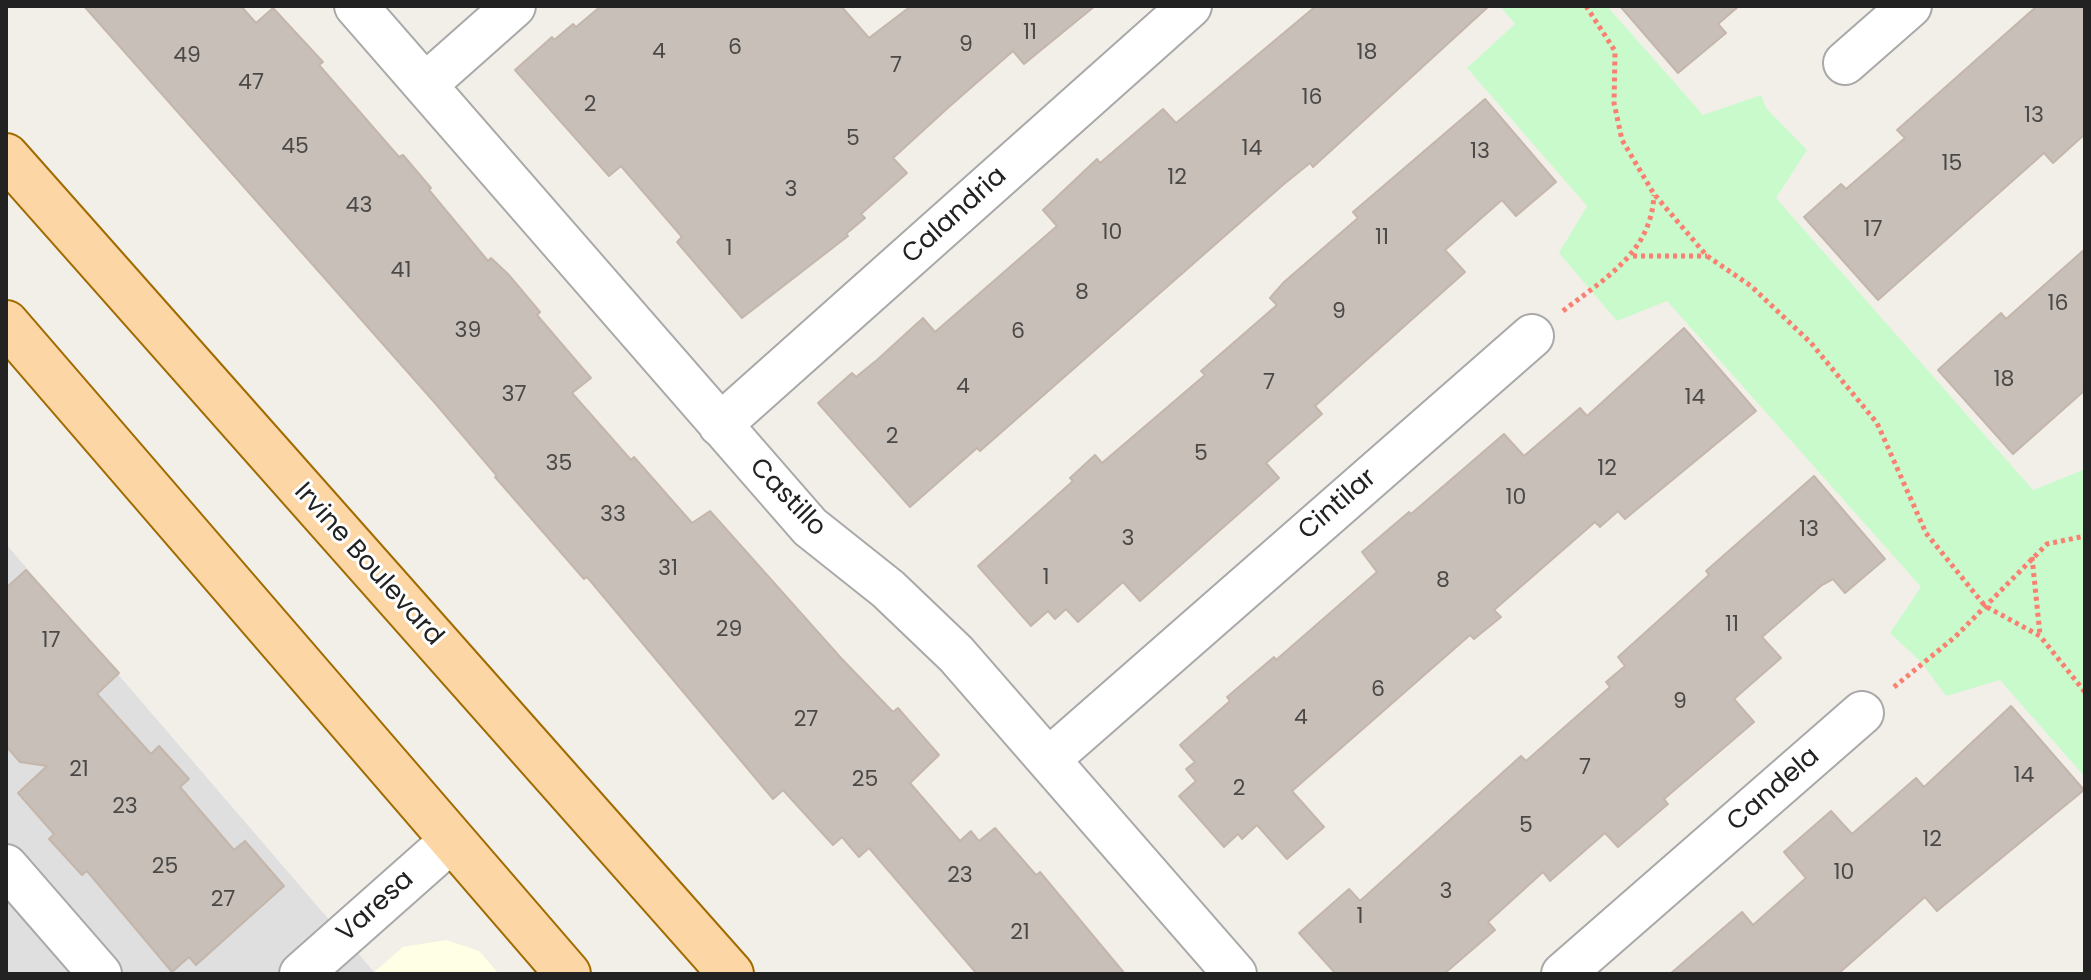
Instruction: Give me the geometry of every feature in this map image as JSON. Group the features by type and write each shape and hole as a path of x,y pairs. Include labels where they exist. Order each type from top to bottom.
{"main road":[{"name":"Irvine Boulevard","path":"6,156 731,974"},
{"path":"6,323 568,974"}],"street":[{"name":"Castillo","path":"356,6 810,527 888,589 956,654 1235,974"},
{"path":"425,85 514,6"},
{"name":"Calandria","path":"720,425 1190,6"},
{"path":"1845,63 1910,6"},
{"name":"Cintilar","path":"1049,759 1532,336"},
{"name":"Candela","path":"1563,974 1862,713"},
{"name":"Varesa","path":"301,974 451,841"},
{"path":"6,866 81,968"}],"path":[{"path":"1586,6 1615,51 1614,103 1622,140 1654,194 1707,256 1751,286 1811,343 1877,423 1926,533 1985,606 2040,636 2085,692"},
{"path":"1532,336 1632,256 1653,217 1654,194"},
{"path":"1632,256 1707,256"},
{"path":"1862,713 1949,642 2047,544 2085,536"},
{"path":"2031,557 2040,636"}],"shaded area":[{"path":"6,544 374,972 372,974 6,974"},
{"path":"446,940 479,951 499,974 372,974 403,947"}],"green space":[{"path":"1500,6 1607,6 1703,115 1761,95 1766,108 1807,150 1776,198 2033,490 2083,470 2085,777 2000,680 1946,696 1921,662 1890,633 1921,587 1667,301 1617,321 1559,253 1587,206 1467,68 1515,24"}],"building":[{"path":"84,6 241,6 256,23 273,8 323,62 319,65 399,157 403,155 488,261 491,258 508,274 540,312 537,315 591,378 572,393 631,460 634,457 692,523 710,511 841,658 893,712 898,708 939,755 910,783 960,841 971,831 979,841 995,828 1036,875 1040,872 1125,974 977,974 869,848 859,857 842,837 833,845 783,790 773,799 587,577 584,579 435,403"},
{"path":"601,6 841,6 869,38 911,6 1095,6 1024,64 1013,51 950,106 893,158 907,173 861,214 865,218 846,234 848,236 742,318 677,242 682,237 621,166 609,176 515,70 552,37 554,40 573,24 576,27"},
{"path":"1316,6 1489,6 1313,167 1310,163 1284,184 980,451 977,448 910,507 818,403 852,373 856,377 877,360 923,318 935,332 1057,226 1043,210 1097,159 1100,163 1163,109 1176,123"},
{"path":"1620,6 1739,6 1718,24 1726,33 1678,73"},
{"path":"2037,6 2085,6 2085,134 2053,163 2044,153 1878,300 1804,217 1841,184 1846,189 1905,138 1897,130"},
{"path":"1485,99 1556,182 1516,216 1502,200 1445,250 1465,272 1315,406 1322,414 1266,463 1279,478 1140,601 1123,582 1078,622 1066,609 1055,619 1048,611 1031,626 978,566 1073,481 1070,478 1095,455 1102,463 1205,375 1201,371 1277,305 1270,298 1284,282 1358,218 1353,212"},
{"path":"2085,249 2085,390 2013,454 1938,370 2001,313 2006,319"},
{"path":"1684,328 1756,411 1625,519 1618,511 1600,527 1595,522 1494,610 1501,617 1474,639 1470,635 1292,791 1324,827 1287,859 1257,825 1242,839 1238,834 1224,847 1179,796 1196,781 1186,769 1195,762 1180,745 1230,701 1227,697 1274,657 1276,660 1377,572 1362,552 1409,512 1411,514 1504,434 1524,456 1580,408 1587,416"},
{"path":"1814,476 1885,559 1845,593 1833,579 1822,585 1762,637 1781,658 1734,699 1754,722 1664,799 1668,804 1618,847 1605,833 1550,881 1543,872 1488,922 1495,930 1444,974 1336,974 1299,933 1349,889 1360,901 1521,756 1526,761 1610,687 1606,682 1625,666 1618,657 1709,575 1706,571"},
{"path":"26,570 119,673 97,694 151,754 159,746 189,779 180,787 234,850 245,841 284,886 196,965 189,957 172,972 87,871 82,875 49,839 54,834 18,793 47,766 20,762 6,746 6,588"},
{"path":"2011,706 2084,790 1937,911 1925,897 1838,974 1670,974 1742,912 1753,925 1806,878 1784,852 1831,811 1852,834 1916,778 1924,787"}]}
